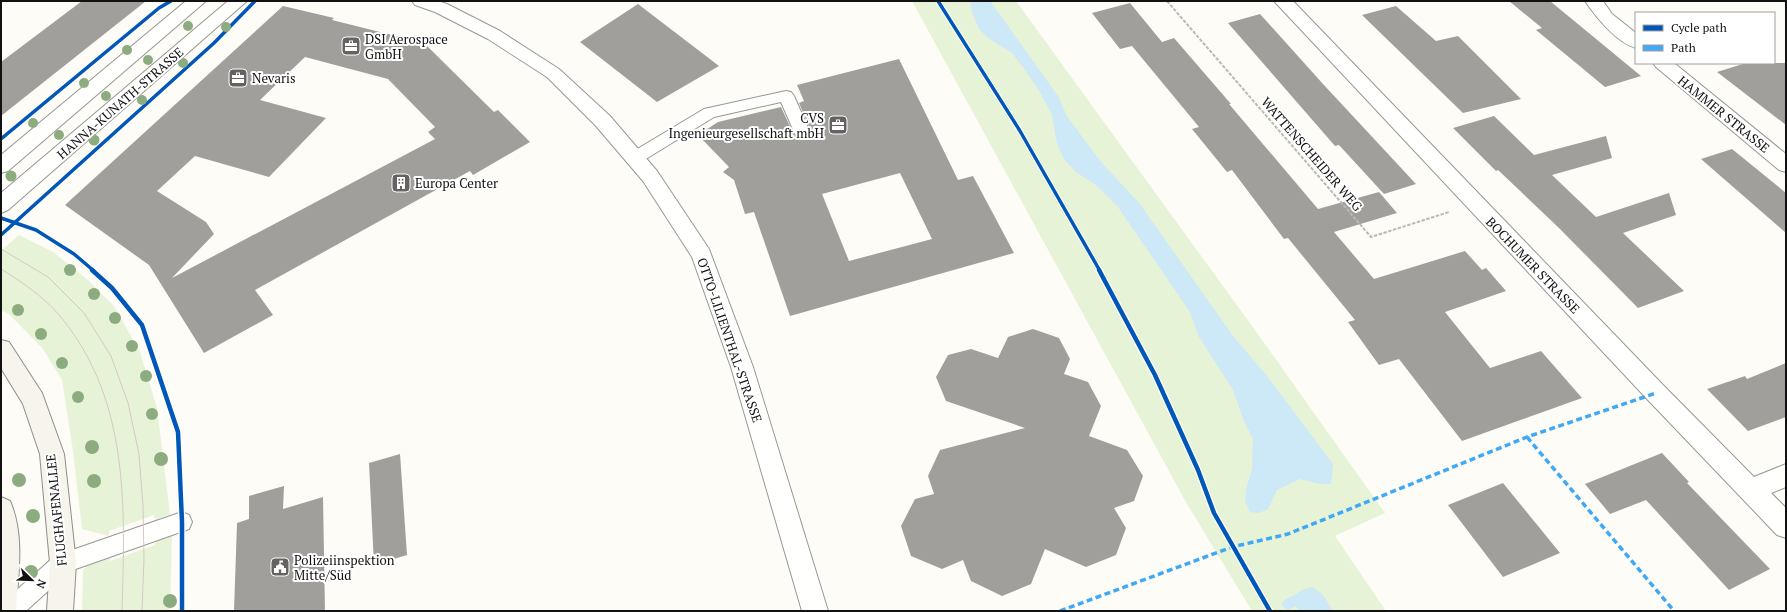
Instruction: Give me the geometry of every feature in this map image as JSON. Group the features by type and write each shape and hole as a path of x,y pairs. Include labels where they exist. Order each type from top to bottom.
{"main road":[{"name":"FLUGHAFENALLEE","path":"1,349 34,400 52,454 63,563 60,611"},
{"path":"1,509 7,548 3,611"}],"street":[{"name":"HANNA-KUNATH-STRASSE","path":"1,166 198,1"},
{"name":"HANNA-KUNATH-STRASSE","path":"1,205 238,1"},
{"name":"OTTO-LILIENTHAL-STRASSE","path":"421,1 441,8 494,35 553,73 603,121 650,176 702,255 742,367 815,611"},
{"name":"BOCHUMER STRASSE","path":"1283,1 1650,388 1786,526"},
{"path":"1594,1 1606,18 1635,41"},
{"name":"HAMMER STRASSE","path":"1663,64 1786,165"},
{"path":"1751,490 1786,475"}],"lane":[{"path":"635,158 709,112 786,96 801,130"},
{"path":"10,611 63,563 182,522"}],"green space":[{"path":"912,1 1016,1 1255,330 1385,513 1335,536 1386,611 1252,611 1187,504"},
{"path":"19,235 53,252 88,280 114,306 140,352 157,408 170,514 155,520 154,515 109,531 109,536 82,529 73,451 62,380 43,349 10,315 1,310 1,251"},
{"path":"172,534 170,611 82,611 83,570 91,561 110,556 110,561 155,545 155,539"}],"water":[{"path":"970,1 990,1 1058,96 1067,116 1083,138 1102,163 1140,204 1233,336 1267,376 1333,464 1331,484 1319,484 1300,479 1277,490 1268,509 1259,513 1250,512 1245,502 1246,489 1252,469 1253,439 1243,419 1233,390 1199,337 1190,312 1118,207 1096,185 1076,172 1063,158 1056,140 1052,115 1040,92 1012,53 988,38 979,29 972,12"},
{"path":"1313,587 1323,595 1333,611 1299,611 1293,601 1296,595 1301,591"}],"building":[{"path":"82,1 146,1 1,116 1,62"},
{"path":"1509,1 1550,1 1641,76 1605,87 1536,30 1542,28"},
{"path":"1130,3 1162,42 1174,38 1318,209 1379,192 1397,213 1334,232 1374,279 1465,251 1482,270 1486,268 1506,291 1445,312 1490,368 1541,351 1582,398 1462,441 1399,359 1379,365 1348,322 1355,320 1288,238 1284,239 1232,170 1227,172 1192,129 1199,127 1132,46 1120,49 1092,13"},
{"path":"638,4 719,66 657,102 580,42"},
{"name":"Europa Center","path":"283,6 334,18 332,20 424,43 494,112 498,110 530,142 473,175 470,171 255,290 273,315 204,353 149,265 65,205","holes":["305,57 388,79 435,127 428,132 435,139 172,278 214,234 206,222 157,191 195,156 269,177 326,118 260,100"]},
{"path":"1396,6 1436,41 1458,36 1521,99 1463,113 1362,15"},
{"path":"1260,14 1416,184 1384,194 1339,145 1335,146 1228,23"},
{"path":"899,59 958,180 973,176 1014,253 790,316 754,212 745,214 734,180 723,172 729,167 698,135 718,122 781,107 794,135 801,137 807,135 810,129 799,103 804,101 797,85","holes":["900,173 932,239 849,261 822,194"]},
{"path":"1786,63 1786,125 1717,72 1743,64"},
{"path":"1494,116 1534,155 1606,136 1612,158 1552,175 1596,217 1669,193 1676,215 1623,233 1684,291 1638,308 1559,228 1498,170 1496,171 1453,128"},
{"path":"1732,149 1786,193 1786,233 1701,159"},
{"path":"1033,329 1059,338 1070,359 1064,374 1088,382 1101,406 1089,436 1127,450 1143,476 1134,501 1114,508 1126,528 1116,555 1086,567 1045,549 1031,584 1002,596 971,581 963,560 942,569 911,556 901,526 915,499 934,494 928,476 940,450 1025,428 946,401 936,377 948,355 971,349 998,358 1008,337"},
{"path":"1786,363 1786,417 1748,431 1707,389 1745,376 1747,379"},
{"path":"1662,453 1689,482 1687,483 1770,569 1729,590 1646,500 1610,514 1585,484"},
{"path":"400,454 407,555 374,565 369,463"},
{"path":"1503,483 1560,553 1503,577 1448,505"},
{"name":"Polizeiinspektion Mitte/Süd","path":"284,486 283,509 323,497 325,611 234,611 237,523 249,519 249,496"}],"waterway":[{"path":"1288,604 1306,596"}],"tram line":[{"path":"1,249 48,277 84,313 111,356 128,403 139,454 143,506 144,559 142,611"},
{"path":"1,269 32,290 47,302 60,316 83,349 100,383 111,419 118,456 122,495 122,611"}],"marked path":[{"path":"1060,611 1232,547 1288,534 1527,437 1656,393"},
{"path":"1527,437 1674,611"}],"cycle path":[{"path":"1,139 159,8 171,1"},
{"path":"1,235 214,43 255,1"},
{"path":"938,1 1020,131 1085,244 1155,375 1198,470 1214,513 1232,547 1270,611"},
{"path":"1,218 36,230 74,254 112,288 142,325 178,432 182,522 182,611"}],"place":[{"name":"DSI Aerospace GmbH","path":"351,46"},
{"name":"Nevaris","path":"238,78"},
{"name":"CVS Ingenieurgesellschaft mbH","path":"838,125"},
{"name":"Europa Center","path":"401,183"},
{"name":"Polizeiinspektion Mitte/Süd","path":"280,567"}]}
